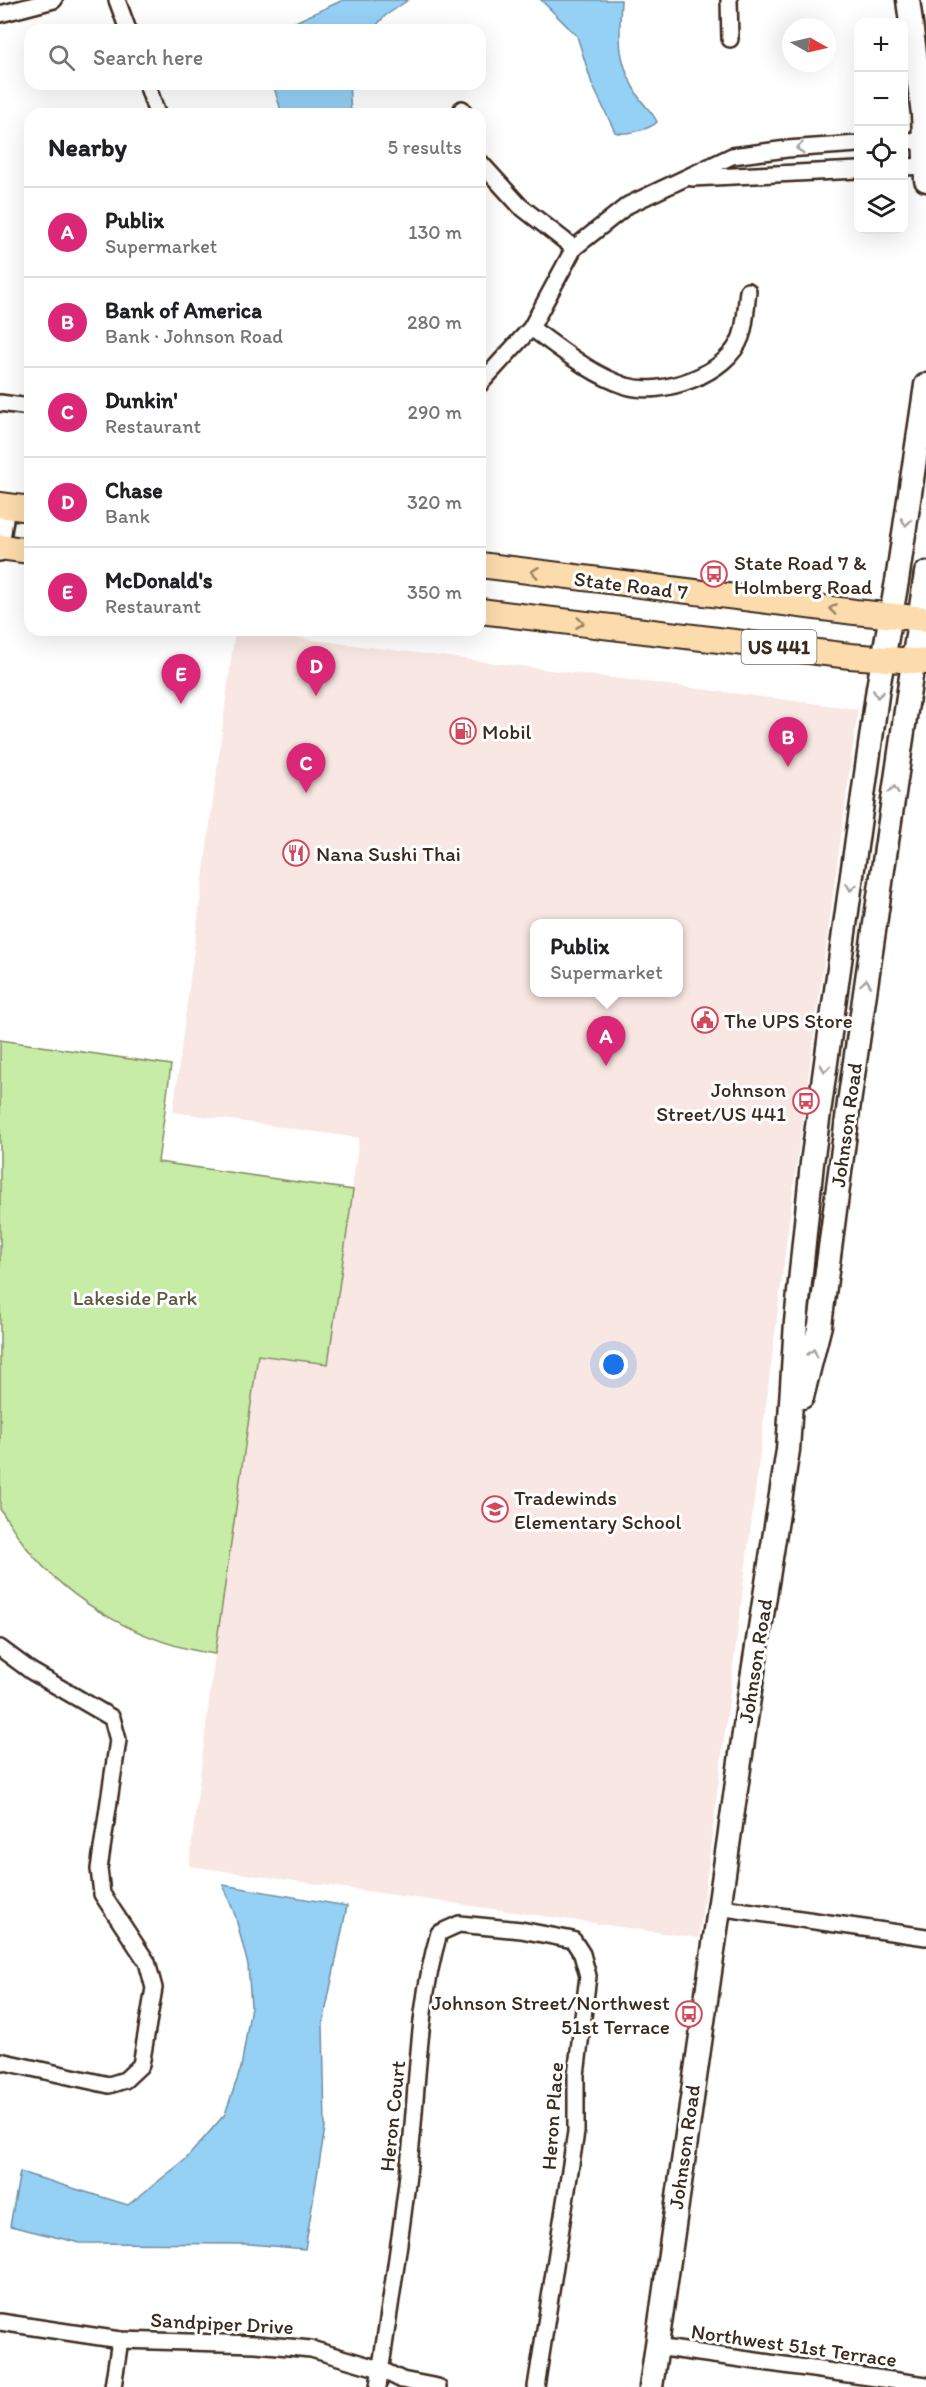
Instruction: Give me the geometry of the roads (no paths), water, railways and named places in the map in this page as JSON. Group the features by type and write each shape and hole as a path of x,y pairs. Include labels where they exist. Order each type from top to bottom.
{"main road":[{"path":"0,550 24,551"},
{"name":"State Road 7","path":"486,567 922,618"},
{"name":"State Road 7","path":"486,612 919,662"}],"street":[{"path":"0,14 54,0"},
{"path":"117,0 126,24"},
{"path":"729,0 730,39"},
{"path":"908,0 917,63 918,140 926,166 926,180"},
{"path":"149,90 155,108"},
{"path":"486,377 531,328 574,248 628,205 732,156 786,149 854,144"},
{"path":"908,167 926,166"},
{"path":"486,169 520,206 574,248"},
{"path":"686,178 854,170"},
{"path":"531,328 591,370 628,386 665,388 704,375 728,357 741,338 748,291"},
{"name":"Johnson Road","path":"651,2387 718,1907 788,1450 796,1322 808,1204 884,658 926,385"},
{"path":"0,403 24,406"},
{"path":"0,550 12,507"},
{"name":"Johnson Road","path":"788,1450 820,1325 839,1174 919,662 926,573"},
{"path":"808,1204 814,1210 817,1220 810,1290 811,1305 820,1325"},
{"path":"0,1648 31,1671 112,1718 118,1740 99,1869 102,1894 147,1962 154,1988 141,2066 125,2080 109,2085 0,2061"},
{"path":"718,1907 926,1937"},
{"name":"Heron Court","path":"378,2387 411,2155 414,2092 432,1957 439,1934 459,1924 520,1930"},
{"name":"Heron Place","path":"520,1930 573,1940 582,1954 588,1976 577,2064 576,2132 536,2387"},
{"name":"Sandpiper Drive","path":"0,2322 120,2340 256,2344 311,2349 380,2369 402,2380 438,2387"},
{"path":"113,2387 120,2340"},
{"name":"Northwest 51st Terrace","path":"656,2347 926,2385"}],"water":[{"path":"343,0 408,0 378,24 291,24"},
{"path":"541,0 621,0 620,39 623,61 638,96 657,122 654,125 637,131 615,132 592,84 577,36"},
{"path":"275,90 349,90 351,108 280,108"},
{"path":"223,1885 347,1906 323,2023 325,2128 305,2249 250,2244 80,2243 10,2226 20,2172 128,2205 185,2160 225,2114 241,2068 251,2006 248,1965 235,1915"}],"place":[{"name":"State Road 7 & Holmberg Road","path":"714,574"},
{"name":"Chase","path":"316,696"},
{"name":"McDonald's","path":"181,704"},
{"name":"Mobil","path":"463,731"},
{"name":"Bank of America","path":"788,767"},
{"name":"Dunkin'","path":"306,793"},
{"name":"Nana Sushi Thai","path":"296,853"},
{"name":"The UPS Store","path":"705,1020"},
{"name":"Publix","path":"606,1066"},
{"name":"Johnson Street/US 441","path":"806,1101"},
{"name":"Tradewinds Elementary School","path":"495,1509"},
{"name":"Johnson Street/Northwest 51st Terrace","path":"689,2014"}],"park label":[{"name":"Lakeside Park","path":"135,1297"}]}
